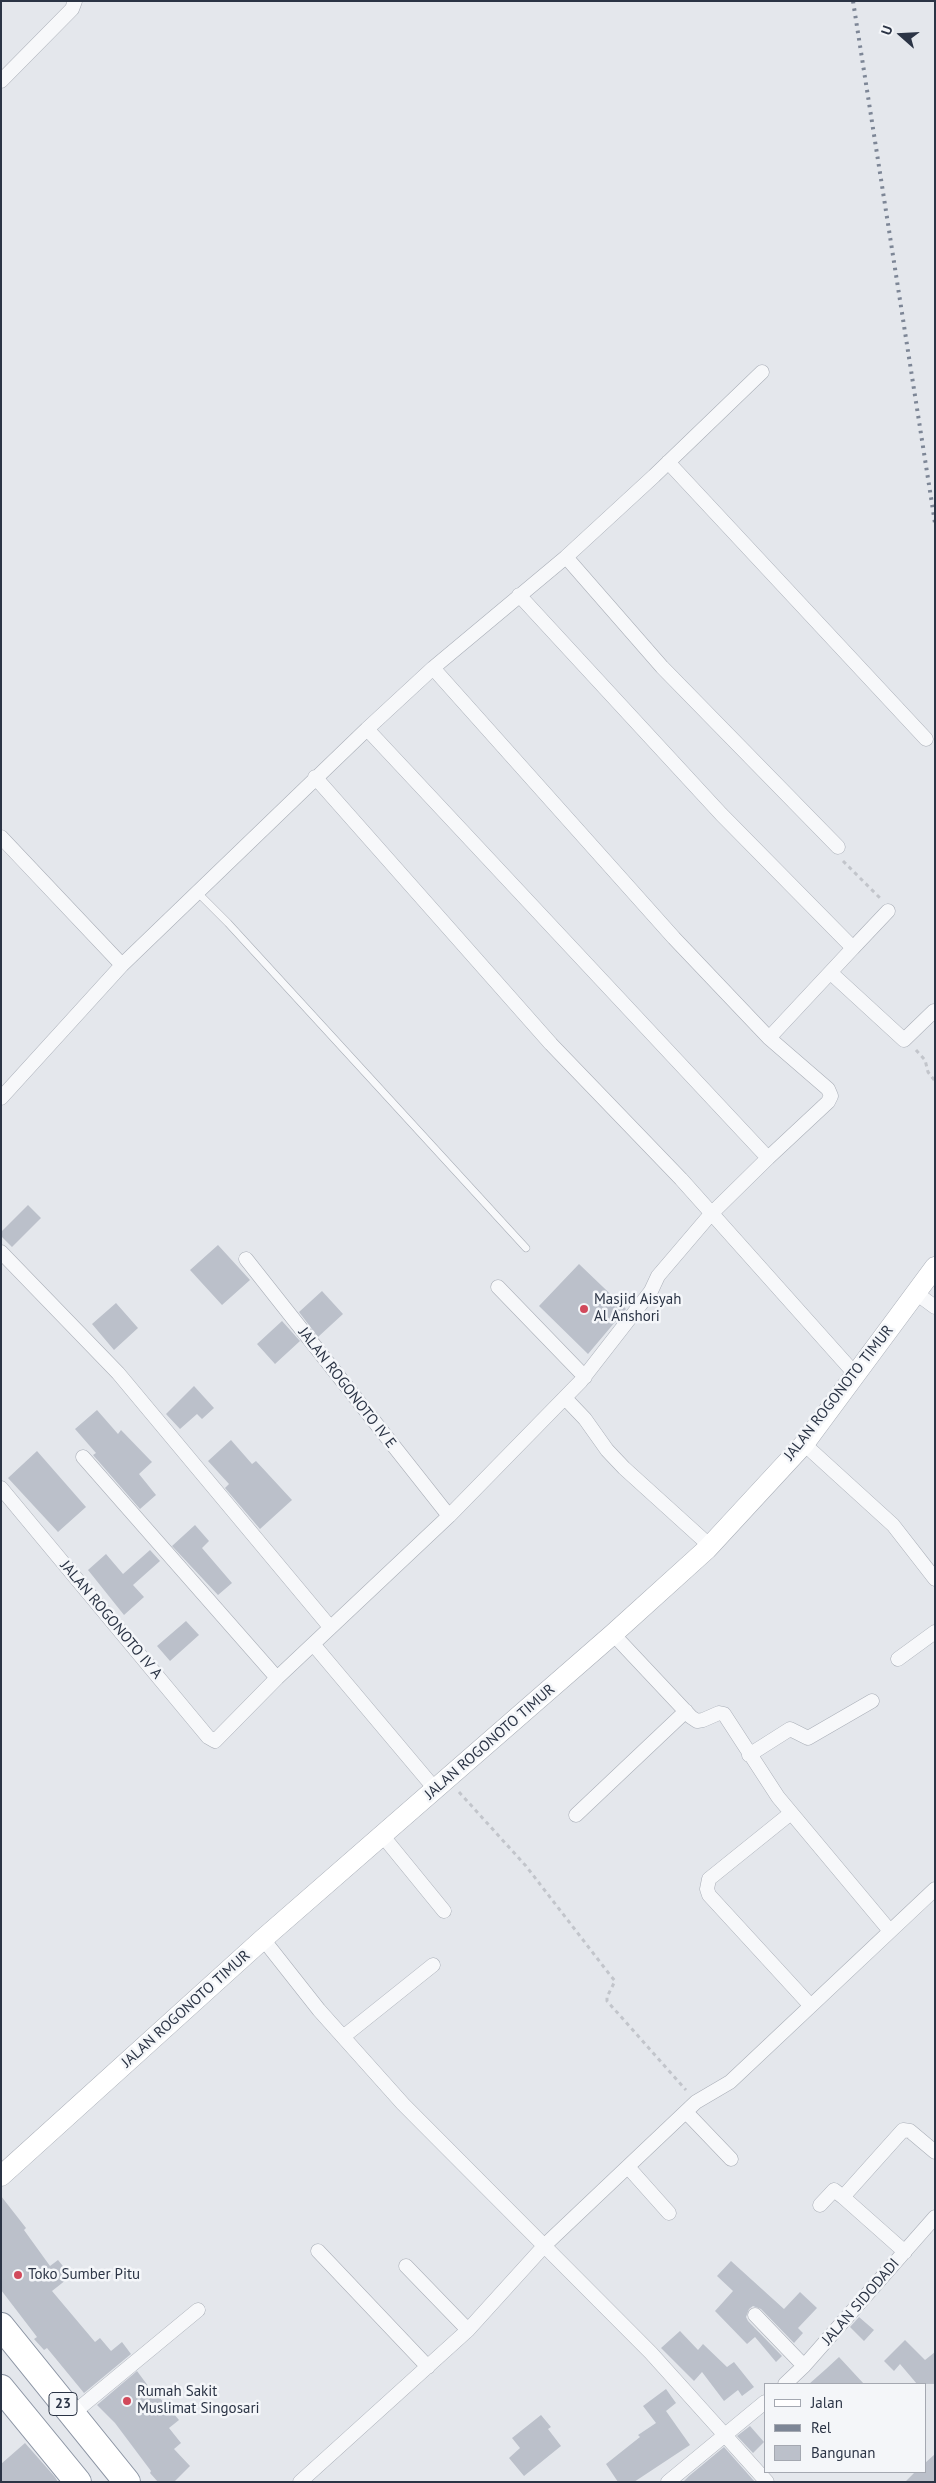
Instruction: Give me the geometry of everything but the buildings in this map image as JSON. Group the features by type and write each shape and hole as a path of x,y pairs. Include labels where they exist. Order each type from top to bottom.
{"highway":[{"name":"23","path":"1,2326 127,2482"},
{"name":"23","path":"1,2388 78,2482"}],"main road":[{"name":"JALAN ROGONOTO TIMUR","path":"1,2176 263,1940 613,1634 709,1545 804,1444 935,1266"}],"street":[{"path":"1,81 72,8 75,1"},
{"path":"1,1098 122,965 315,777 434,668 566,557 762,372"},
{"path":"668,462 926,740"},
{"path":"566,557 662,667 838,847"},
{"path":"519,595 721,814 853,948"},
{"path":"83,1457 277,1678 449,1516 565,1398 585,1376 651,1291 658,1276 710,1214 828,1102 831,1096 828,1089 769,1038 631,891 434,668"},
{"path":"367,729 768,1158"},
{"path":"315,777 551,1044 681,1179 710,1214 856,1375"},
{"path":"1,838 122,965"},
{"path":"769,1038 832,973 888,911"},
{"path":"832,973 904,1040 934,1011"},
{"path":"1,1252 118,1374 330,1627"},
{"name":"JALAN ROGONOTO IV E","path":"246,1259 449,1516"},
{"path":"498,1287 585,1376"},
{"path":"916,1292 935,1307"},
{"path":"565,1398 594,1430 607,1450 624,1468 709,1545"},
{"path":"804,1444 892,1525 935,1578"},
{"name":"JALAN ROGONOTO IV A","path":"1,1488 208,1737 215,1741 277,1678"},
{"path":"898,1659 935,1632"},
{"path":"613,1634 697,1721 719,1712 724,1714 749,1755 791,1813 890,1931"},
{"path":"313,1644 441,1784"},
{"path":"749,1755 790,1729 808,1738 872,1701"},
{"path":"576,1815 686,1711"},
{"path":"791,1813 709,1880 707,1888 710,1895 810,2004"},
{"path":"382,1836 444,1911"},
{"path":"300,2482 468,2330 545,2245 691,2107 730,2082 810,2004 935,1889"},
{"path":"263,1940 343,2037 404,2104 651,2353 767,2482"},
{"path":"343,2037 433,1965"},
{"path":"691,2107 732,2159"},
{"path":"843,2197 903,2130 910,2131 935,2152"},
{"path":"628,2167 669,2213"},
{"path":"820,2205 834,2190 905,2252"},
{"name":"JALAN SIDODADI","path":"786,2383 804,2366 935,2217"},
{"path":"318,2251 428,2367"},
{"path":"406,2266 468,2330"},
{"path":"71,2415 198,2310"},
{"path":"755,2316 804,2366"},
{"path":"668,2482 764,2403"}],"lane":[{"path":"197,892 228,923 526,1248"}],"path":[{"path":"838,847 840,859 887,905 888,911"},
{"path":"904,1040 921,1055 928,1072 935,1081"},
{"path":"441,1784 526,1866 615,1981 607,2001 691,2107"}],"railway":[{"path":"853,1 935,523"}],"place":[{"name":"Masjid Aisyah Al Anshori","path":"584,1309"},
{"name":"Toko Sumber Pitu","path":"18,2275"},
{"name":"Rumah Sakit Muslimat Singosari","path":"127,2401"}]}
